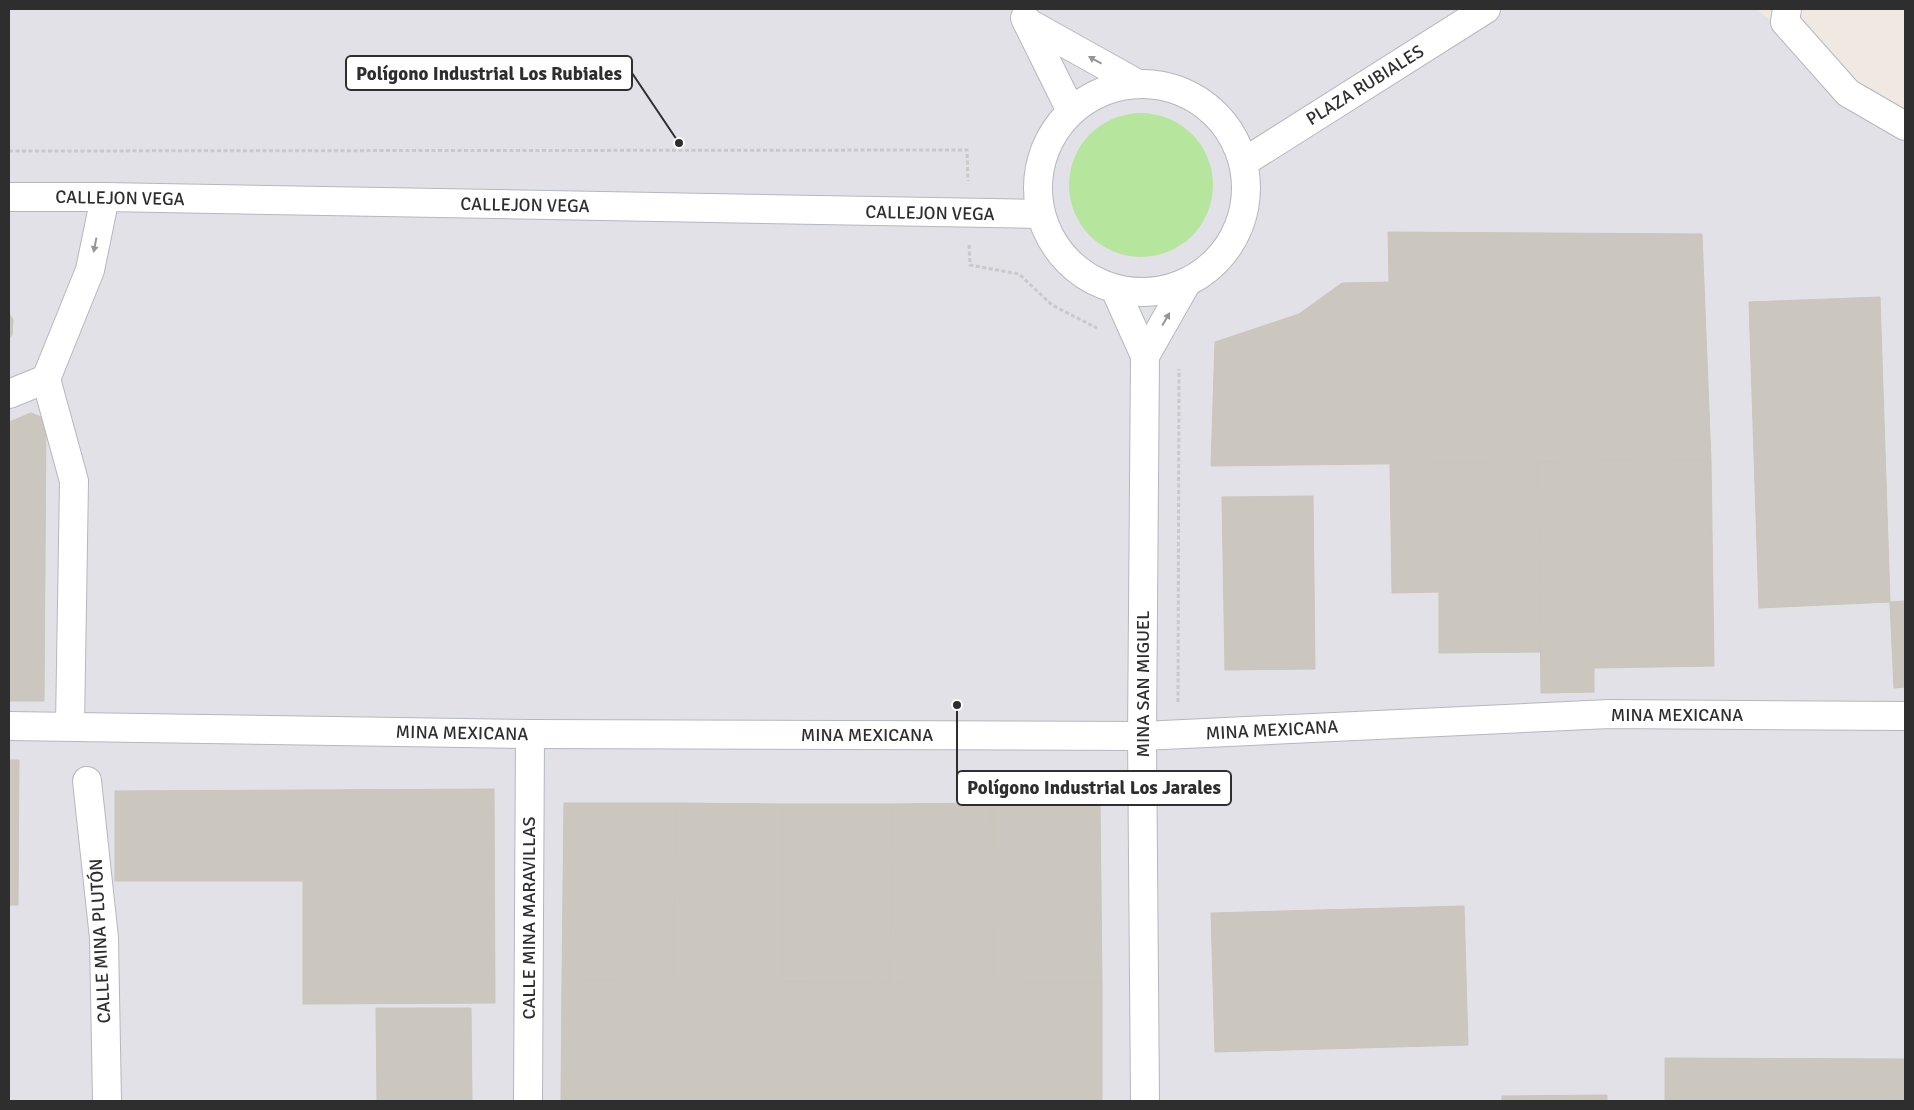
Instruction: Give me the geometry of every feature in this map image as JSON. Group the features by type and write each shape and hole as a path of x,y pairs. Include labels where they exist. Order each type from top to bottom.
{"street":[{"name":"PLAZA RUBIALES","path":"1244,162 1486,9"},
{"path":"1787,9 1785,22 1848,93 1905,126"},
{"path":"1022,15 1138,84"},
{"path":"1022,15 1071,111"},
{"path":"1138,84 1173,88 1204,104 1229,129 1244,162 1247,197 1237,232 1217,262 1187,282 1164,290 1139,292 1115,289 1089,278 1068,262 1051,240 1041,214 1038,187 1042,159 1053,133 1071,111 1091,96 1114,87 1138,84"},
{"path":"70,726 74,481 46,379 90,270 105,197"},
{"name":"CALLEJON VEGA","path":"9,198 105,197 1041,214"},
{"path":"1145,356 1187,282"},
{"path":"1115,289 1145,356"},
{"name":"MINA SAN MIGUEL","path":"1145,356 1142,736 1145,1101"},
{"path":"9,394 46,379"},
{"name":"MINA MEXICANA","path":"9,726 530,734 1142,736 1609,714 1905,716"},
{"name":"CALLE MINA MARAVILLAS","path":"528,1101 530,734"},
{"name":"CALLE MINA PLUTÓN","path":"87,781 104,938 107,1101"}],"path":[{"path":"9,151 967,150 970,265 1020,274 1052,305 1098,328"},
{"path":"1145,356 1179,356 1178,718 1176,735"}],"shaded area":[{"path":"9,9 1756,9 1905,124 1905,1101 9,1101"}],"green space":[{"path":"1141,113 1169,118 1192,134 1208,157 1213,185 1208,213 1192,236 1169,252 1141,257 1113,252 1090,236 1074,213 1069,185 1074,157 1090,134 1113,118"}],"building":[{"path":"1388,232 1702,234 1711,460 1211,466 1215,342 1299,314 1342,283 1389,282"},
{"path":"1880,297 1890,602 1759,608 1749,302"},
{"path":"9,313 13,320 12,335 9,339"},
{"path":"31,413 46,419 44,701 9,701 9,422"},
{"path":"1711,460 1714,666 1594,668 1594,692 1541,693 1538,462"},
{"path":"1538,462 1540,652 1439,653 1439,592 1392,593 1390,464"},
{"path":"1313,496 1315,669 1225,670 1222,497"},
{"path":"1905,601 1905,687 1894,688 1890,602"},
{"path":"9,760 19,760 18,905 9,905"},
{"path":"494,789 495,1003 303,1004 303,881 115,881 115,791"},
{"path":"1100,802 1102,983 994,984 992,803"},
{"path":"564,803 675,803 674,982 562,981"},
{"path":"675,803 782,804 782,983 674,982"},
{"path":"992,803 994,984 890,983 892,804"},
{"path":"782,804 892,804 890,983 782,983"},
{"path":"1464,906 1468,1045 1215,1052 1211,913"},
{"path":"562,981 1102,983 1102,1101 561,1101"},
{"path":"376,1008 471,1008 472,1101 377,1101"},
{"path":"1665,1058 1905,1059 1905,1101 1665,1101"},
{"path":"1607,1095 1607,1101 1502,1101 1502,1096"}],"place":[{"name":"Polígono Industrial Los Rubiales","path":"679,143"},
{"name":"Polígono Industrial Los Jarales","path":"957,705"}]}
